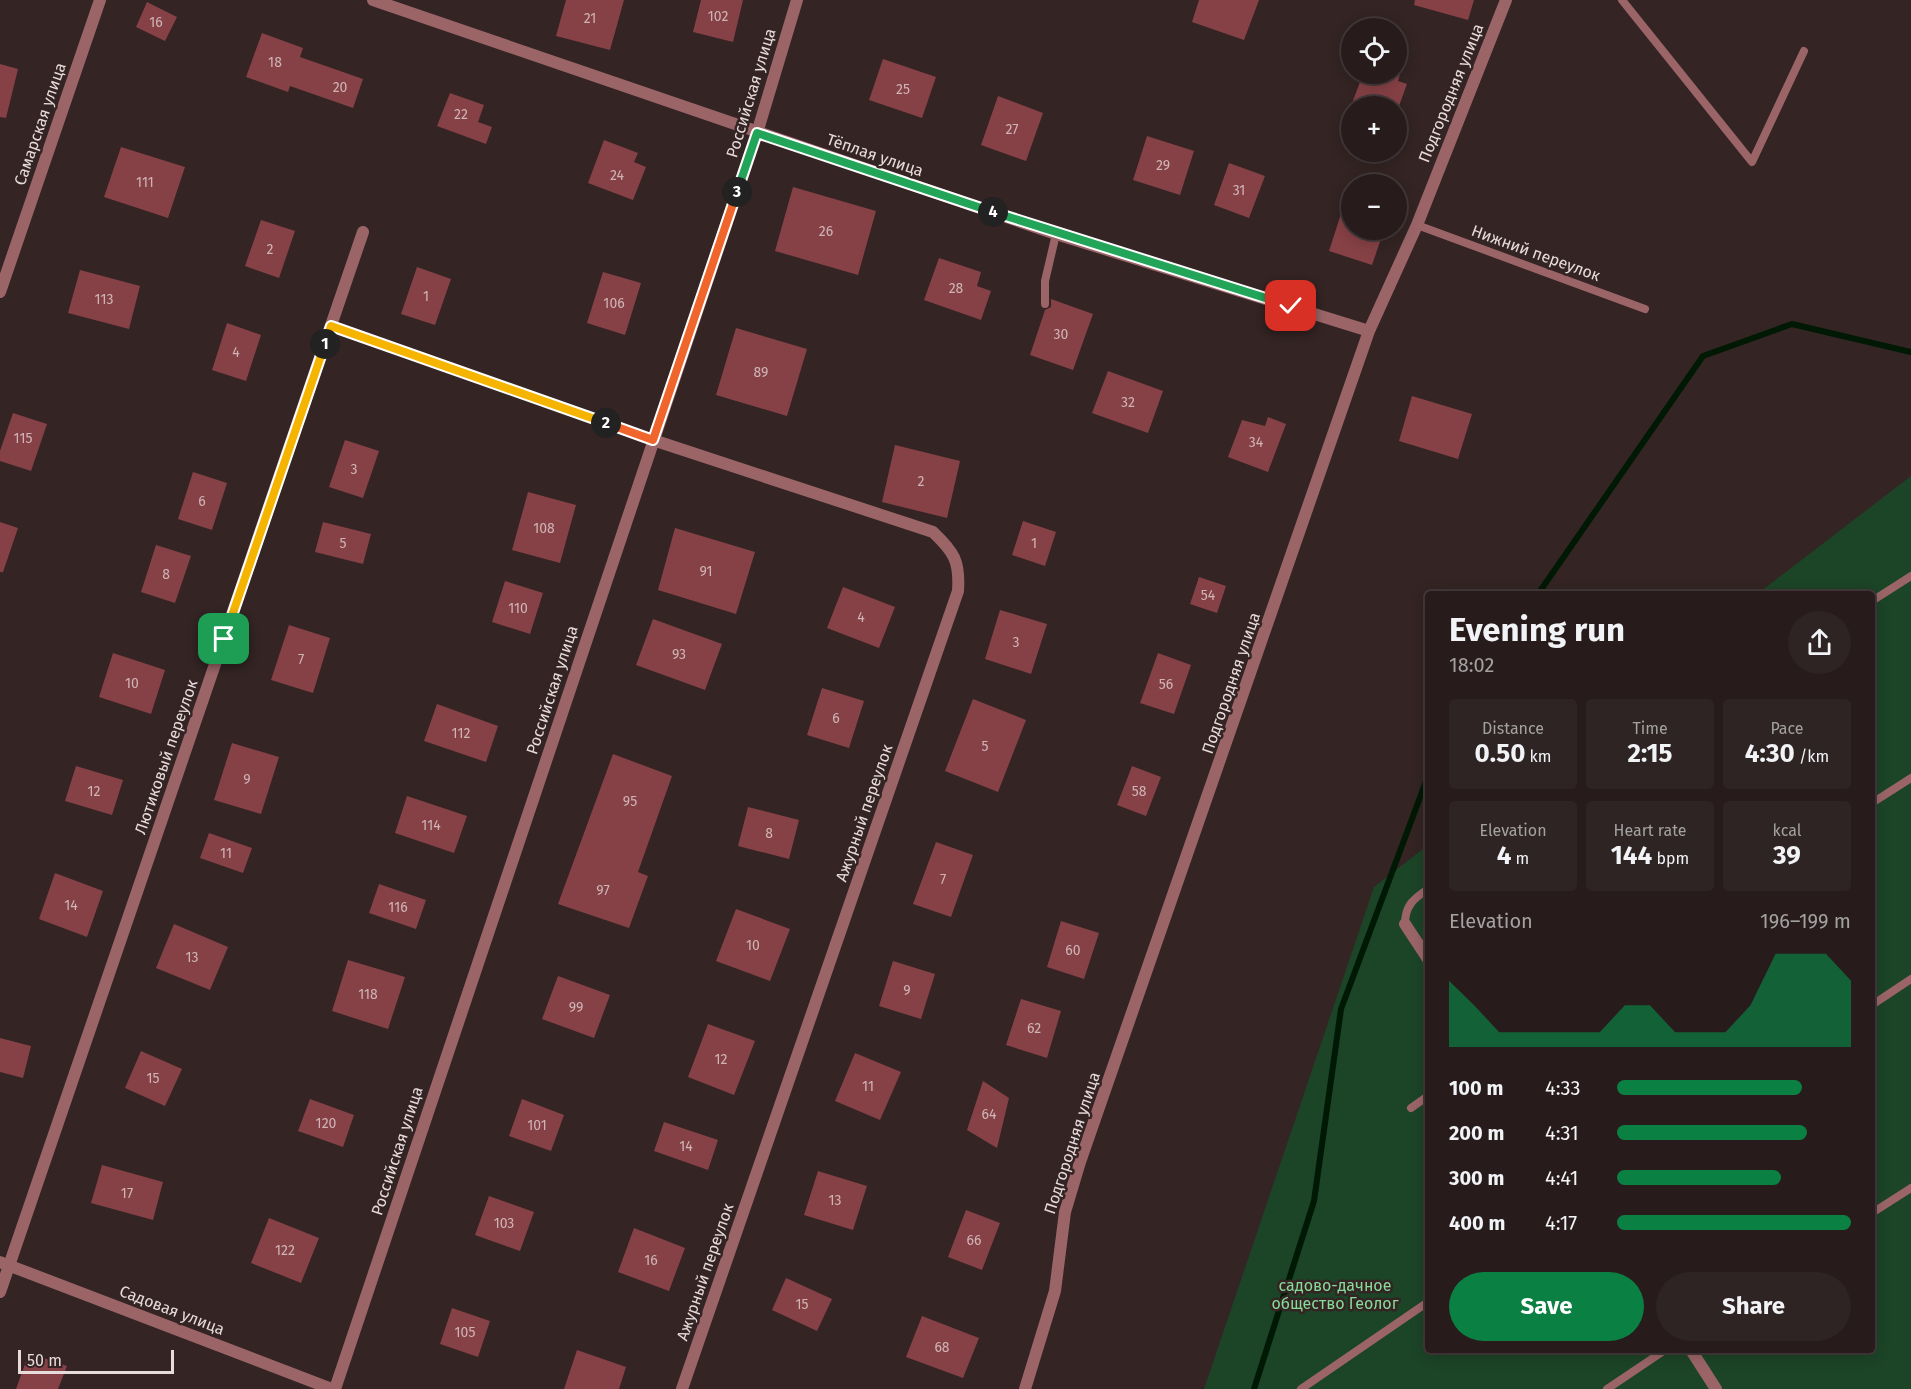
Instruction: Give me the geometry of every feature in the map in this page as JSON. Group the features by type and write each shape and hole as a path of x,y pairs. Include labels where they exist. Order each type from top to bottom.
{"street":[{"name":"Самарская улица","path":"0,292 100,0"},
{"name":"Тёплая улица","path":"373,0 1056,234 1369,331"},
{"name":"Российская улица","path":"333,1389 757,133 796,0"},
{"name":"Подгородняя улица","path":"1025,1389 1055,1292 1065,1212 1080,1162 1369,331 1417,225 1506,0"},
{"name":"Лютиковый переулок","path":"0,1293 5,1263 363,232"},
{"name":"Ажурный переулок","path":"653,440 933,532 955,557 959,573 958,591 682,1389"},
{"path":"1405,924 1425,954"},
{"name":"Садовая улица","path":"5,1263 333,1389"},
{"path":"1693,1353 1716,1389"}],"lane":[{"path":"1622,0 1752,162 1804,51"},
{"name":"Нижний переулок","path":"1417,225 1645,309"},
{"path":"1045,304 1045,281 1056,234"},
{"path":"331,326 653,440"},
{"path":"1875,599 1911,576"},
{"path":"1875,801 1911,778"},
{"path":"1405,924 1405,911 1413,899 1425,891"},
{"path":"1875,1003 1911,979"},
{"path":"1411,1108 1425,1098"},
{"path":"1875,1212 1911,1188"},
{"path":"1301,1389 1425,1304"},
{"path":"1607,1389 1661,1353"}],"green space":[{"name":"садово-дачное общество Геолог","path":"1911,476 1911,1389 1204,1389 1374,887 1425,847 1425,1353 1875,1353 1875,591 1761,591"}],"building":[{"path":"566,0 624,0 610,50 556,36"},
{"path":"701,0 743,0 733,42 693,32"},
{"path":"1199,0 1259,0 1244,40 1192,22"},
{"path":"1415,0 1474,0 1468,20 1414,5"},
{"path":"147,2 177,17 165,41 136,27"},
{"path":"262,33 303,48 300,57 363,79 353,108 290,86 288,92 246,77"},
{"path":"883,59 936,77 922,118 869,100"},
{"path":"0,64 18,69 6,118 0,117"},
{"path":"1359,84 1407,84 1403,96 1355,96"},
{"path":"450,93 484,105 478,122 492,127 486,144 437,126"},
{"path":"998,96 1043,113 1026,161 981,145"},
{"path":"1147,136 1194,151 1180,195 1133,180"},
{"path":"604,140 638,153 634,162 646,167 633,200 588,183"},
{"path":"121,147 185,167 168,218 104,197"},
{"path":"1229,163 1265,176 1249,218 1214,205"},
{"path":"793,187 876,211 858,275 775,251"},
{"path":"1341,214 1341,240 1381,240 1372,265 1329,251"},
{"path":"261,220 295,231 279,278 245,266"},
{"path":"939,258 981,272 977,286 991,291 981,320 924,300"},
{"path":"417,267 451,279 435,325 401,314"},
{"path":"80,270 140,286 129,329 68,313"},
{"path":"603,272 641,283 625,335 587,323"},
{"path":"1051,299 1093,314 1073,370 1030,355 1045,310 1051,307"},
{"path":"227,323 261,335 246,381 212,370"},
{"path":"736,328 807,349 787,416 716,395"},
{"path":"1108,371 1163,391 1148,433 1092,413"},
{"path":"1412,396 1472,414 1458,459 1399,441"},
{"path":"13,413 47,424 31,471 0,461 0,451"},
{"path":"1268,417 1286,424 1268,472 1228,457 1242,420 1265,426"},
{"path":"345,440 379,451 363,498 329,487"},
{"path":"895,445 960,461 947,518 882,502"},
{"path":"193,472 227,483 212,530 178,519"},
{"path":"528,492 576,505 560,563 512,550"},
{"path":"1023,521 1056,532 1045,566 1012,555"},
{"path":"0,522 18,528 3,572 0,572"},
{"path":"323,522 371,534 363,564 315,552"},
{"path":"675,528 755,552 736,614 658,590"},
{"path":"156,545 191,556 175,603 141,592"},
{"path":"1199,577 1226,586 1217,613 1190,604"},
{"path":"505,581 543,593 530,634 492,622"},
{"path":"843,587 895,607 879,648 827,628"},
{"path":"1000,610 1047,624 1031,674 985,659"},
{"path":"653,619 722,644 705,690 636,665"},
{"path":"289,625 330,638 313,693 271,680"},
{"path":"113,653 165,670 151,714 99,697"},
{"path":"1158,653 1191,665 1174,714 1140,703"},
{"path":"822,688 864,701 849,748 807,735"},
{"path":"973,699 1026,720 998,792 945,771"},
{"path":"437,704 498,726 486,762 424,741"},
{"path":"232,743 279,757 261,814 214,800"},
{"path":"613,754 672,776 638,872 648,876 629,928 558,904"},
{"path":"76,766 123,780 112,815 65,801"},
{"path":"1132,766 1161,777 1146,816 1117,805"},
{"path":"407,796 467,816 454,853 395,833"},
{"path":"748,807 799,820 789,859 738,846"},
{"path":"209,833 252,848 243,873 200,858"},
{"path":"936,842 973,855 951,917 913,904"},
{"path":"55,873 103,891 87,937 39,919"},
{"path":"379,884 426,900 416,929 369,913"},
{"path":"736,909 790,929 770,981 716,961"},
{"path":"1061,921 1099,933 1084,979 1047,967"},
{"path":"174,924 228,947 210,990 156,968"},
{"path":"348,960 405,977 388,1029 332,1011"},
{"path":"893,961 935,974 921,1019 879,1006"},
{"path":"558,976 610,995 594,1038 542,1019"},
{"path":"1021,999 1061,1011 1047,1058 1006,1045"},
{"path":"708,1024 755,1041 734,1095 688,1077"},
{"path":"0,1038 31,1046 23,1078 0,1072"},
{"path":"141,1051 182,1069 165,1106 125,1088"},
{"path":"855,1053 901,1072 880,1120 835,1101"},
{"path":"983,1081 1009,1098 997,1148 967,1130"},
{"path":"310,1099 354,1115 343,1147 298,1131"},
{"path":"522,1099 564,1115 551,1151 509,1136"},
{"path":"664,1122 718,1140 708,1170 654,1151"},
{"path":"102,1165 163,1182 153,1220 91,1203"},
{"path":"818,1171 867,1186 853,1230 804,1215"},
{"path":"489,1196 534,1212 520,1251 475,1235"},
{"path":"966,1210 1000,1223 982,1270 948,1257"},
{"path":"269,1218 319,1238 301,1283 251,1263"},
{"path":"634,1228 685,1248 669,1291 618,1272"},
{"path":"786,1278 832,1299 817,1331 772,1310"},
{"path":"452,1308 490,1321 478,1357 440,1344"},
{"path":"922,1316 979,1338 963,1378 906,1357"},
{"path":"577,1350 626,1367 619,1389 564,1389"},
{"path":"29,1353 67,1366 58,1389 16,1389"}],"waterway":[{"path":"1540,591 1703,356 1792,324 1911,352"},
{"path":"1254,1389 1314,1201 1341,1009 1425,784"}],"route":[{"path":"224,639 331,326 653,440 757,133 1056,234 1291,306"}]}
